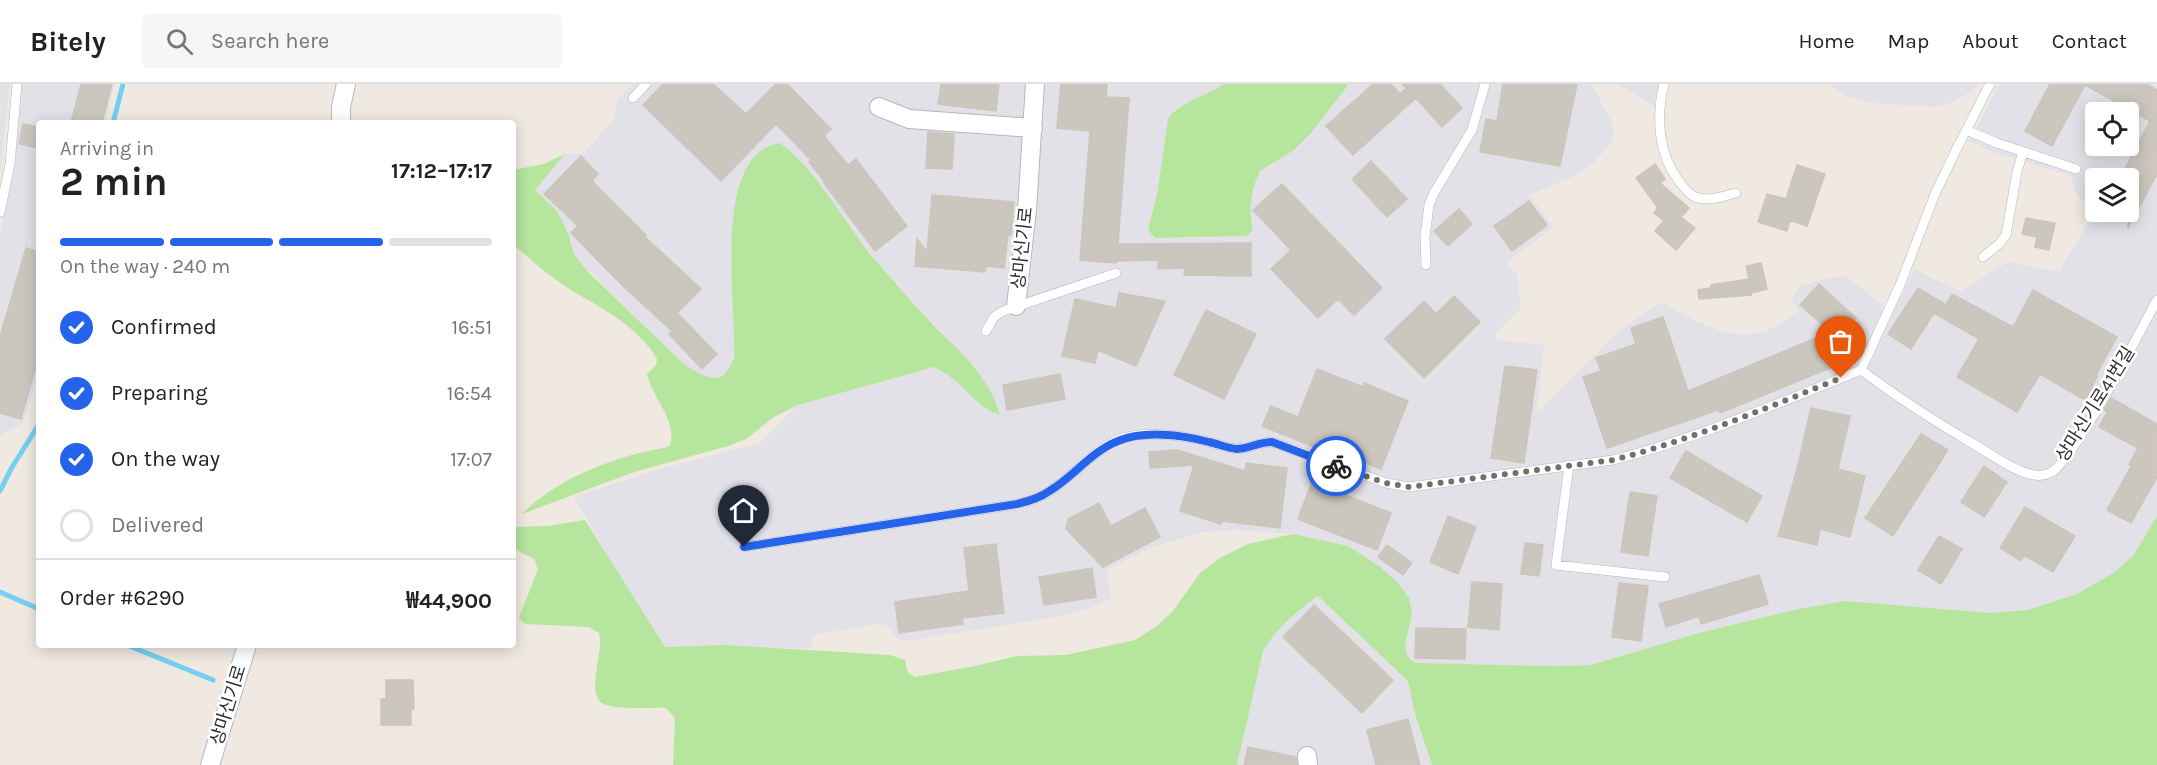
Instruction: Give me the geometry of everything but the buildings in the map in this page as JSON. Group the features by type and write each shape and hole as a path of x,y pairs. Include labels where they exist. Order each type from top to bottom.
{"street":[{"path":"340,120 346,84"},
{"name":"상마신기로","path":"1016,306 1027,210 1035,84"},
{"path":"879,107 894,114 918,120 1033,128"},
{"name":"상마신기로","path":"210,765 246,648"}],"lane":[{"path":"0,212 10,164 17,84"},
{"path":"633,98 646,84"},
{"path":"1426,265 1425,237 1429,205 1472,130 1485,84"},
{"path":"1664,84 1660,102 1660,125 1664,154 1675,176 1694,196 1704,199 1736,193"},
{"path":"744,547 1017,504 1046,494 1102,450 1118,441 1132,437 1179,435 1234,449 1272,442 1400,487 1613,460 1717,428 1862,370 1900,285 1935,194 1990,84"},
{"path":"1966,130 2076,169"},
{"path":"1983,257 2000,244 2006,235 2017,172 2023,152"},
{"name":"상마신기로","path":"1016,306 1116,273"},
{"name":"상마신기로41번길","path":"1862,370 1920,412 2005,463 2038,476 2050,473 2071,450 2157,300"},
{"path":"986,331 994,317 1016,306"},
{"path":"1569,465 1556,565 1665,577"}],"shaded area":[{"path":"0,84 10,84 0,174"},
{"path":"21,84 115,84 106,120 36,120 36,379 24,421 5,432 0,439 0,234"},
{"path":"633,84 1224,84 1209,94 1176,109 1168,118 1157,195 1148,230 1155,238 1205,238 1245,236 1253,230 1250,201 1260,171 1328,112 1349,84 1592,84 1611,121 1614,132 1610,144 1592,165 1575,176 1529,195 1554,227 1507,262 1517,275 1521,308 1496,333 1495,340 1544,345 1537,413 1624,327 1662,303 1696,321 1726,333 1748,335 1766,331 1799,310 1791,300 1801,285 1841,276 1852,280 1893,314 1914,269 1961,292 2007,262 2059,272 2088,222 2139,222 2139,168 2085,168 2085,203 2075,192 2071,176 1990,151 1969,141 2000,84 2155,84 2157,85 2157,516 2133,556 2113,573 2077,594 2027,610 1990,613 1845,601 1798,609 1699,633 1591,665 1415,663 1407,656 1405,645 1412,614 1379,566 1348,546 1293,534 1238,530 1201,532 1151,548 1107,570 1111,599 1066,615 907,641 898,639 887,625 879,624 813,635 811,649 725,645 665,647 617,572 574,497 667,467 760,443 798,405 934,367 948,373 1000,415 997,404 986,385 968,360 895,283 848,225 815,179 731,246 735,344 730,369 713,379 701,376 684,364 590,273 574,254 568,233 557,211 535,190 565,154 584,153 613,120 618,99"},
{"path":"1617,84 1658,84 1654,106"},
{"path":"1828,84 1979,84 1953,102 1936,107 1871,103 1844,95"},
{"path":"1318,596 1408,681 1415,714 1432,765 1237,765 1263,651 1284,622"}],"green space":[{"path":"1224,84 1349,84 1312,132 1294,150 1260,171 1251,200 1253,230 1246,236 1155,238 1148,230 1157,195 1168,118 1187,103"},
{"path":"780,143 805,166 872,256 930,322 973,366 991,393 1000,415 983,406 952,378 934,367 798,405 774,417 746,439 634,472 522,514 545,495 571,479 614,461 670,446 672,437 668,419 647,374 656,365 657,359 648,346 626,324 559,282 516,247 516,169 544,164 565,154 535,190 557,211 568,233 574,254 589,273 684,364 713,378 725,374 734,357 731,270 735,202 744,174 758,153"},
{"path":"2157,516 2157,765 1432,765 1415,714 1408,681 1318,596 1288,620 1263,651 1237,765 673,765 675,718 666,708 609,706 598,699 595,683 600,646 599,633 589,627 525,624 519,618 538,569 534,559 516,550 516,527 547,526 585,520 665,647 725,645 890,655 905,660 908,673 915,677 1017,656 1066,655 1135,640 1157,626 1173,611 1200,573 1220,558 1248,544 1293,534 1348,546 1379,566 1397,582 1409,598 1412,614 1405,645 1407,656 1415,663 1591,665 1699,633 1798,609 1845,601 1990,613 2027,610 2077,594 2113,573 2133,556"}],"waterway":[{"path":"114,120 123,84"},
{"path":"0,491 36,429"},
{"path":"0,592 36,608"},
{"path":"134,648 213,680"}],"way so far":[{"path":"1336,466 1386,483 1409,487 1613,460 1646,452 1717,428 1841,378"}],"route":[{"path":"744,547 1017,504 1038,498 1102,450 1118,441 1132,437 1179,435 1234,449 1272,442 1336,466"}]}
